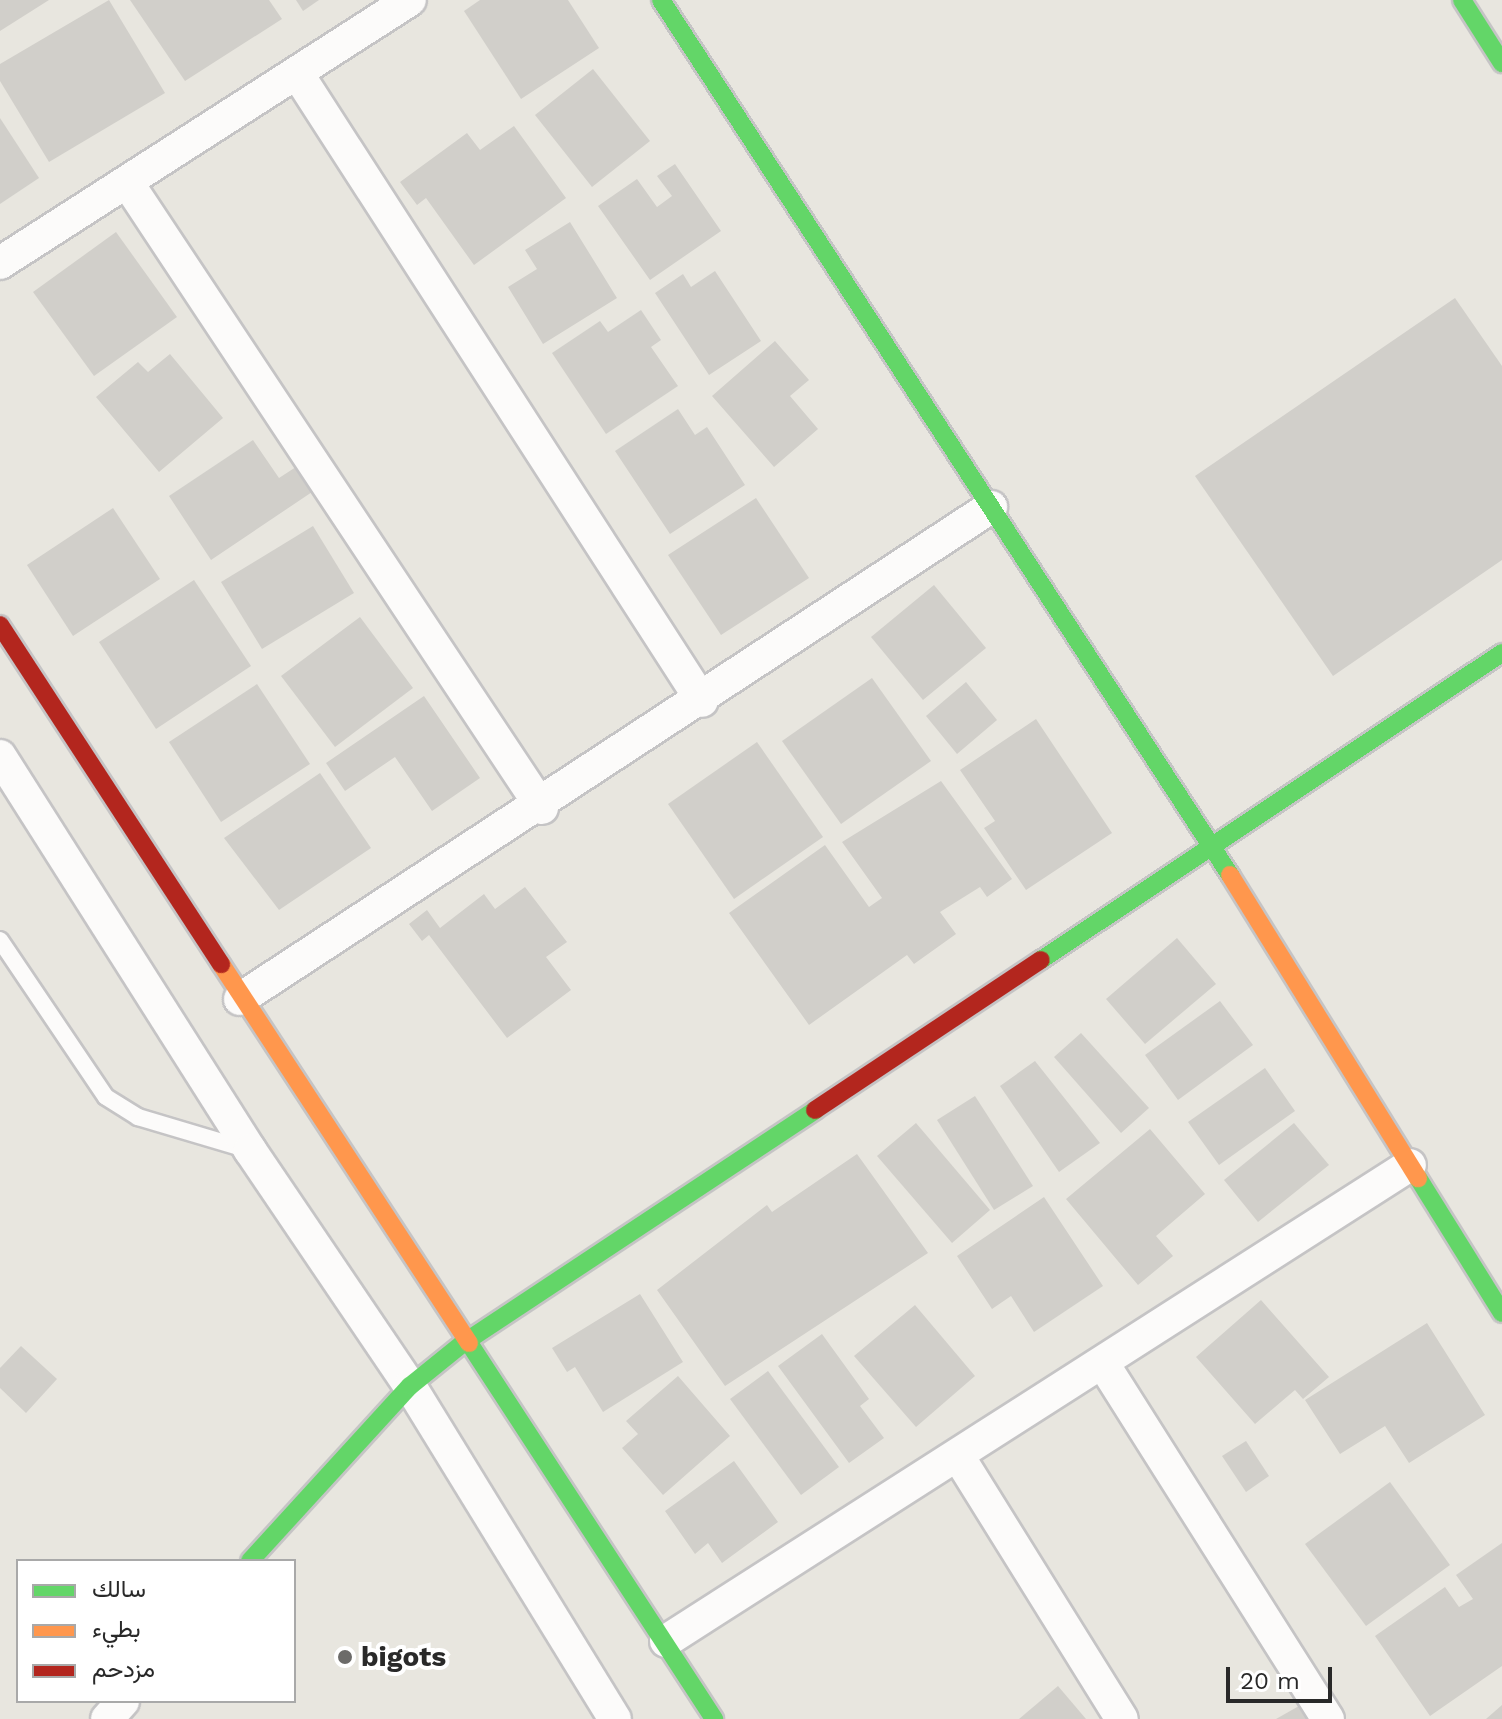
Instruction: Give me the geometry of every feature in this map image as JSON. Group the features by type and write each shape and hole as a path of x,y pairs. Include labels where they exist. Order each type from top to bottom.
{"street":[{"path":"0,263 410,0"},
{"path":"661,0 1212,846 1502,1313"},
{"path":"1462,0 1502,63"},
{"path":"297,73 702,701"},
{"path":"127,182 542,808"},
{"path":"240,999 542,808 991,507"},
{"path":"0,625 462,1344 666,1641 714,1719"},
{"path":"252,1559 410,1386 462,1344 1502,653"},
{"path":"0,756 250,1150 410,1386 615,1719"},
{"path":"666,1641 960,1459 1410,1165"},
{"path":"1104,1365 1328,1719"},
{"path":"960,1459 1122,1719"},
{"path":"107,1719 121,1703"}],"lane":[{"path":"0,940 106,1097 138,1117 250,1150"}],"building":[{"path":"0,0 49,0 0,31"},
{"path":"109,0 165,93 49,162 0,81 0,64"},
{"path":"130,0 269,0 282,19 185,81"},
{"path":"296,0 319,0 303,11"},
{"path":"480,0 568,0 599,48 521,99 464,11"},
{"path":"593,69 650,141 592,187 535,115"},
{"path":"0,118 39,178 0,204"},
{"path":"514,126 566,198 474,265 426,198 417,205 400,182 467,133 480,150"},
{"path":"675,164 721,231 650,280 598,206 637,179 657,207 672,196 657,176"},
{"path":"570,222 617,298 543,344 508,287 537,269 525,250"},
{"path":"116,232 177,317 94,376 33,292"},
{"path":"715,271 761,341 709,375 655,293 683,274 691,287"},
{"path":"1455,298 1502,366 1502,560 1333,676 1195,476"},
{"path":"641,310 661,340 651,347 678,386 606,434 552,353 600,321 608,332"},
{"path":"775,341 809,380 790,396 818,429 774,467 712,396"},
{"path":"170,354 223,418 159,472 96,397 138,362 148,372"},
{"path":"678,409 695,435 707,427 745,485 670,534 615,451"},
{"path":"253,440 279,478 299,465 315,490 211,560 169,496"},
{"path":"756,498 809,578 721,635 668,555"},
{"path":"113,508 160,579 73,636 27,565"},
{"path":"313,526 354,593 262,649 221,582"},
{"path":"194,580 251,666 156,729 99,642"},
{"path":"934,585 986,648 923,700 871,637"},
{"path":"360,617 413,688 335,747 281,676"},
{"path":"872,678 931,761 841,824 782,741"},
{"path":"966,682 997,720 957,754 926,716"},
{"path":"257,684 310,764 221,822 169,742"},
{"path":"424,696 480,778 432,811 395,757 345,791 326,763"},
{"path":"1036,719 1112,833 1026,890 984,828 995,821 960,770"},
{"path":"757,742 823,837 734,899 668,804"},
{"path":"320,773 371,848 279,910 224,838"},
{"path":"941,781 1012,879 987,897 980,887 940,912 956,934 914,964 907,955 809,1025 729,913 825,845 869,907 882,898 842,842"},
{"path":"525,887 567,942 546,957 571,990 507,1038 429,935 422,941 409,924 427,910 440,928 484,894 495,909"},
{"path":"1177,938 1216,984 1145,1044 1106,999"},
{"path":"1220,1001 1253,1045 1178,1100 1145,1055"},
{"path":"1081,1033 1149,1108 1121,1133 1054,1057"},
{"path":"1035,1061 1100,1143 1059,1172 1000,1086"},
{"path":"1265,1068 1295,1111 1219,1165 1188,1122"},
{"path":"975,1096 1033,1186 994,1210 937,1120"},
{"path":"916,1123 990,1210 952,1243 877,1156"},
{"path":"1294,1123 1329,1165 1258,1222 1224,1180"},
{"path":"1150,1129 1205,1194 1156,1236 1173,1256 1138,1285 1066,1199"},
{"path":"857,1154 928,1253 725,1386 657,1290 767,1205 772,1212"},
{"path":"1044,1197 1103,1286 1034,1332 1011,1296 992,1309 957,1256"},
{"path":"640,1294 683,1362 603,1412 575,1367 567,1372 552,1348"},
{"path":"1261,1300 1329,1377 1303,1399 1295,1390 1255,1424 1196,1357"},
{"path":"915,1305 975,1376 916,1427 854,1356"},
{"path":"1427,1323 1485,1415 1409,1463 1385,1426 1340,1454 1305,1400"},
{"path":"822,1334 869,1399 860,1406 884,1438 849,1463 778,1366"},
{"path":"21,1346 57,1379 26,1413 0,1388 0,1368"},
{"path":"768,1371 839,1467 801,1495 730,1399"},
{"path":"678,1376 730,1436 663,1495 622,1448 638,1434 626,1421"},
{"path":"1246,1441 1269,1476 1246,1492 1222,1456"},
{"path":"734,1461 778,1522 722,1563 708,1543 695,1554 665,1511"},
{"path":"1390,1482 1450,1565 1366,1626 1305,1544"},
{"path":"1502,1543 1502,1666 1430,1716 1375,1636 1445,1587 1459,1607 1473,1599 1456,1575"},
{"path":"1058,1686 1086,1719 1019,1719"},
{"path":"1306,1702 1315,1719 1276,1719"},
{"path":"1502,1705 1502,1719 1486,1719"}],"traffic: fast":[{"path":"661,0 1230,875"},
{"path":"1462,0 1502,63"},
{"path":"1041,960 1502,653"},
{"path":"252,1559 410,1386 462,1344 815,1110"},
{"path":"1418,1178 1502,1313"},
{"path":"469,1343 714,1719"}],"traffic: slow":[{"path":"1230,875 1418,1178"},
{"path":"221,964 469,1343"}],"traffic: jam":[{"path":"0,625 221,964"},
{"path":"815,1110 1041,960"}],"place":[{"name":"bigots","path":"345,1657"}]}
